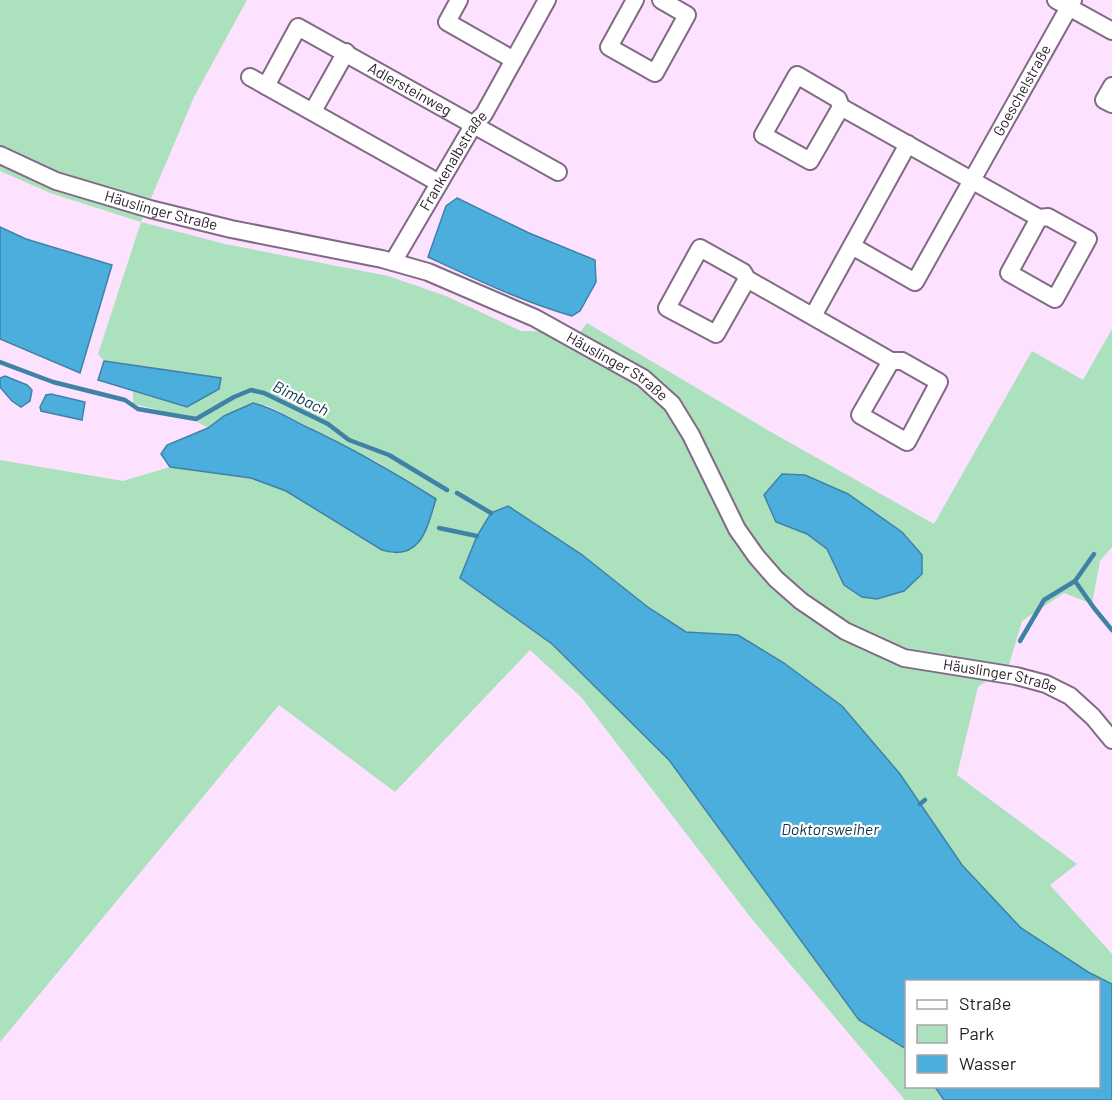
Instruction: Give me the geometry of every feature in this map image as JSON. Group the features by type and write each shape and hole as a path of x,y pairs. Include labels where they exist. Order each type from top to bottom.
{"street":[{"path":"459,0 447,22 514,60"},
{"name":"Frankenalbstraße","path":"393,262 474,124 484,114 547,0"},
{"path":"635,0 609,47 656,73 687,15 661,0"},
{"path":"1066,2 1112,31"},
{"name":"Goeschelstraße","path":"852,246 915,282 1066,2"},
{"name":"Adlersteinweg","path":"266,86 298,27 558,172"},
{"path":"313,111 346,52"},
{"path":"841,107 810,161 763,135 797,75 838,99 841,107 1039,218 1048,217 1088,239 1055,299 1009,273 1039,218"},
{"path":"250,76 439,183"},
{"path":"1112,86 1104,100 1112,104"},
{"path":"813,317 908,144"},
{"name":"Häuslinger Straße","path":"0,155 56,181 150,209 231,229 393,262 429,272 535,318 643,378 672,404 691,435 737,529 776,579 801,601 844,631 904,658 1016,676 1046,684 1070,696 1093,717 1112,740"},
{"path":"747,279 716,334 667,308 700,248 743,272 747,279 891,361 902,361 939,382 907,442 860,415 891,361"}],"green space":[{"path":"0,0 247,0 194,97 141,222 50,193 0,171"},
{"path":"141,222 225,244 388,276 446,296 521,331 580,332 587,323 771,432 934,524 1032,351 1083,380 1112,329 1112,547 1100,561 1092,604 1064,593 1022,621 1009,665 978,687 957,775 1077,864 1050,885 1112,954 1112,984 1088,972 1021,928 962,865 900,774 842,706 784,663 738,635 686,632 649,608 460,578 552,644 669,760 859,1020 905,1048 905,1088 936,1088 944,1100 905,1100 751,918 581,697 530,650 395,792 279,705 0,1042 0,460 123,481 170,467 251,478 286,491 382,550 393,554 423,536 436,499 376,461 348,449 330,437 268,406 253,403 224,416 208,428 189,417 133,404 133,391 187,407 221,378 104,361 98,354"}],"water":[{"path":"457,198 529,233 595,260 596,282 580,311 572,316 535,304 428,257 446,206"},
{"path":"0,227 26,239 112,265 80,373 0,339"},
{"path":"104,361 221,378 219,389 187,407 98,380"},
{"path":"5,376 27,385 32,390 30,401 21,407 12,401 0,387 0,378"},
{"path":"51,394 85,402 82,420 41,411 40,407 46,395"},
{"path":"253,403 276,411 343,445 436,499 420,540 406,551 382,550 286,491 251,478 170,467 161,454 167,445 208,428 224,416"},
{"path":"782,474 805,475 848,494 902,532 922,555 922,574 904,591 877,599 862,597 844,585 827,549 807,534 776,522 764,495"},
{"name":"Doktorsweiher","path":"508,506 581,554 649,608 686,632 738,635 784,663 842,706 900,774 962,865 1021,928 1088,972 1112,984 1112,1100 944,1100 936,1088 1100,1088 1100,980 905,980 905,1048 859,1020 669,760 552,644 460,578 477,536 491,513"}],"waterway":[{"name":"Bimbach","path":"0,362 53,382 125,400 138,409 196,419 251,390 264,393 328,424 349,440 389,455 447,490"},
{"name":"Bimbach","path":"457,493 491,513"},
{"path":"439,528 477,536"},
{"path":"1020,641 1044,600 1075,581 1094,554"},
{"path":"1075,581 1112,630"},
{"path":"920,804 925,800"}]}
